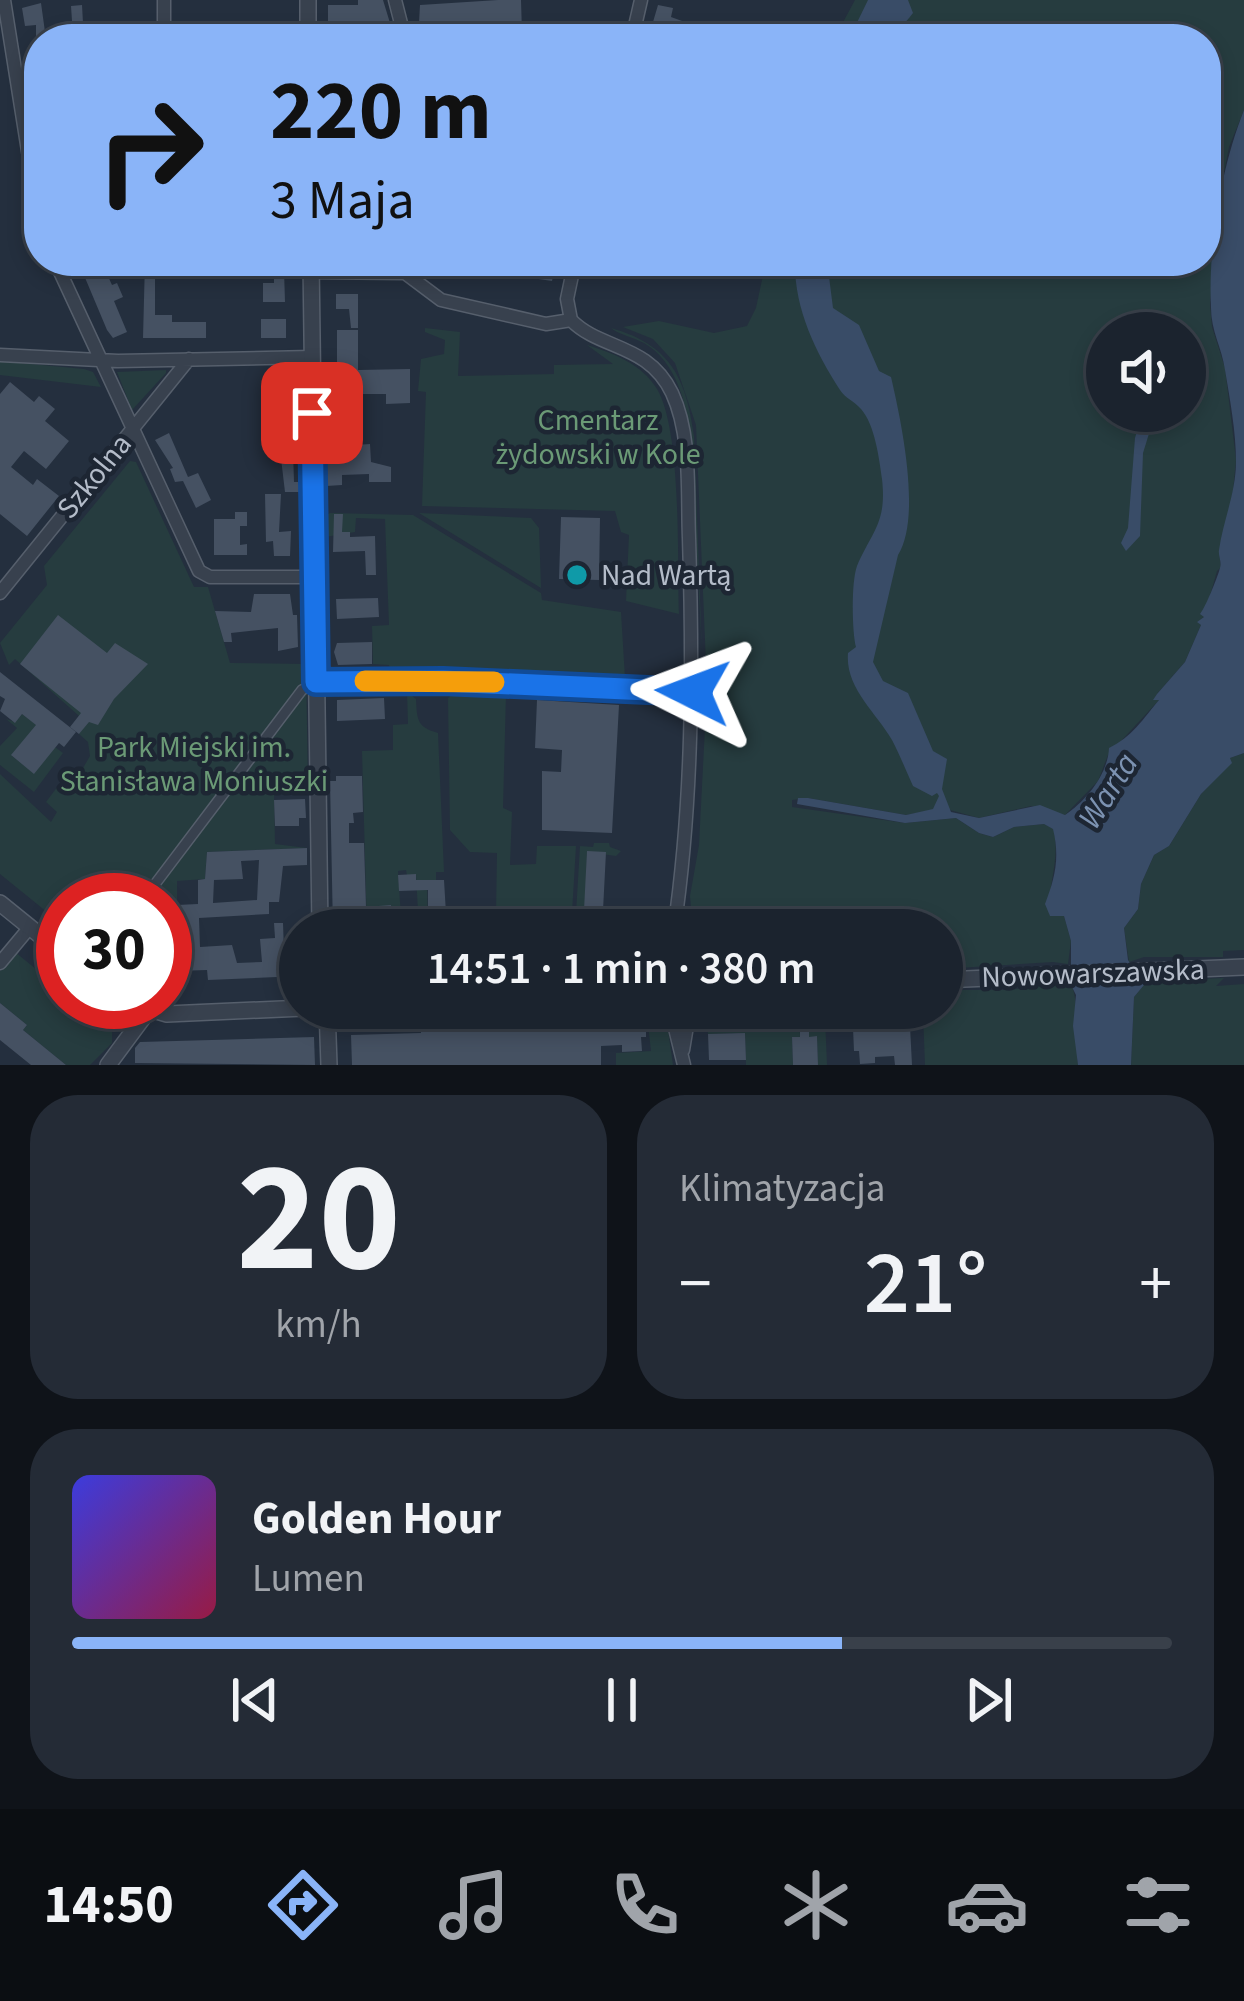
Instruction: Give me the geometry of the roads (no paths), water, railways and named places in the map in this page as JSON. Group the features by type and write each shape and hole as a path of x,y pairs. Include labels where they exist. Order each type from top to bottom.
{"street":[{"path":"4,0 24,126"},
{"path":"63,276 131,430 204,575 314,577"},
{"path":"311,276 320,909"},
{"path":"416,276 441,300 552,325 571,320 646,361 672,393 686,456 693,692 679,909"},
{"path":"571,320 567,299 572,276"},
{"path":"0,355 100,361 312,358"},
{"name":"Szkolna","path":"0,593 189,359"},
{"path":"163,873 302,690 316,682 443,681 693,692"},
{"path":"0,903 36,932"},
{"path":"0,963 30,927"},
{"name":"Nowowarszawska","path":"963,979 1236,967"},
{"path":"192,1010 279,1008"},
{"path":"108,1065 135,1029"},
{"path":"328,1029 329,1065"},
{"path":"676,1029 684,1058"}],"water":[{"path":"868,0 908,0 913,13 903,24 856,24"},
{"name":"Warta","path":"1244,110 1244,753 1230,758 1232,763 1201,794 1169,846 1154,855 1141,884 1138,909 1124,928 1128,960 1144,985 1134,997 1131,1065 1078,1065 1071,941 1064,916 1050,916 1045,904 1055,868 1053,829 1044,824 1014,827 993,837 956,818 905,823 797,804 798,798 808,798 906,815 933,809 939,796 913,786 892,740 851,677 848,653 856,647 855,573 880,517 882,479 870,424 822,360 798,296 796,276 829,276 833,308 859,325 879,371 891,377 900,418 908,517 873,662 883,681 908,693 933,751 947,759 942,789 951,812 979,818 1040,805 1065,815 1094,786 1109,748 1137,727 1185,662 1220,568 1236,450 1225,370 1211,316 1211,284 1211,276 1221,276 1221,193"},
{"path":"1137,432 1150,432 1143,453 1140,536 1126,551 1121,543 1128,528"}],"place":[{"name":"Nad Wartą","path":"577,575"}],"park label":[{"name":"Cmentarz żydowski w Kole","path":"598,437"},
{"name":"Park Miejski im. Stanisława Moniuszki","path":"194,764"}]}
